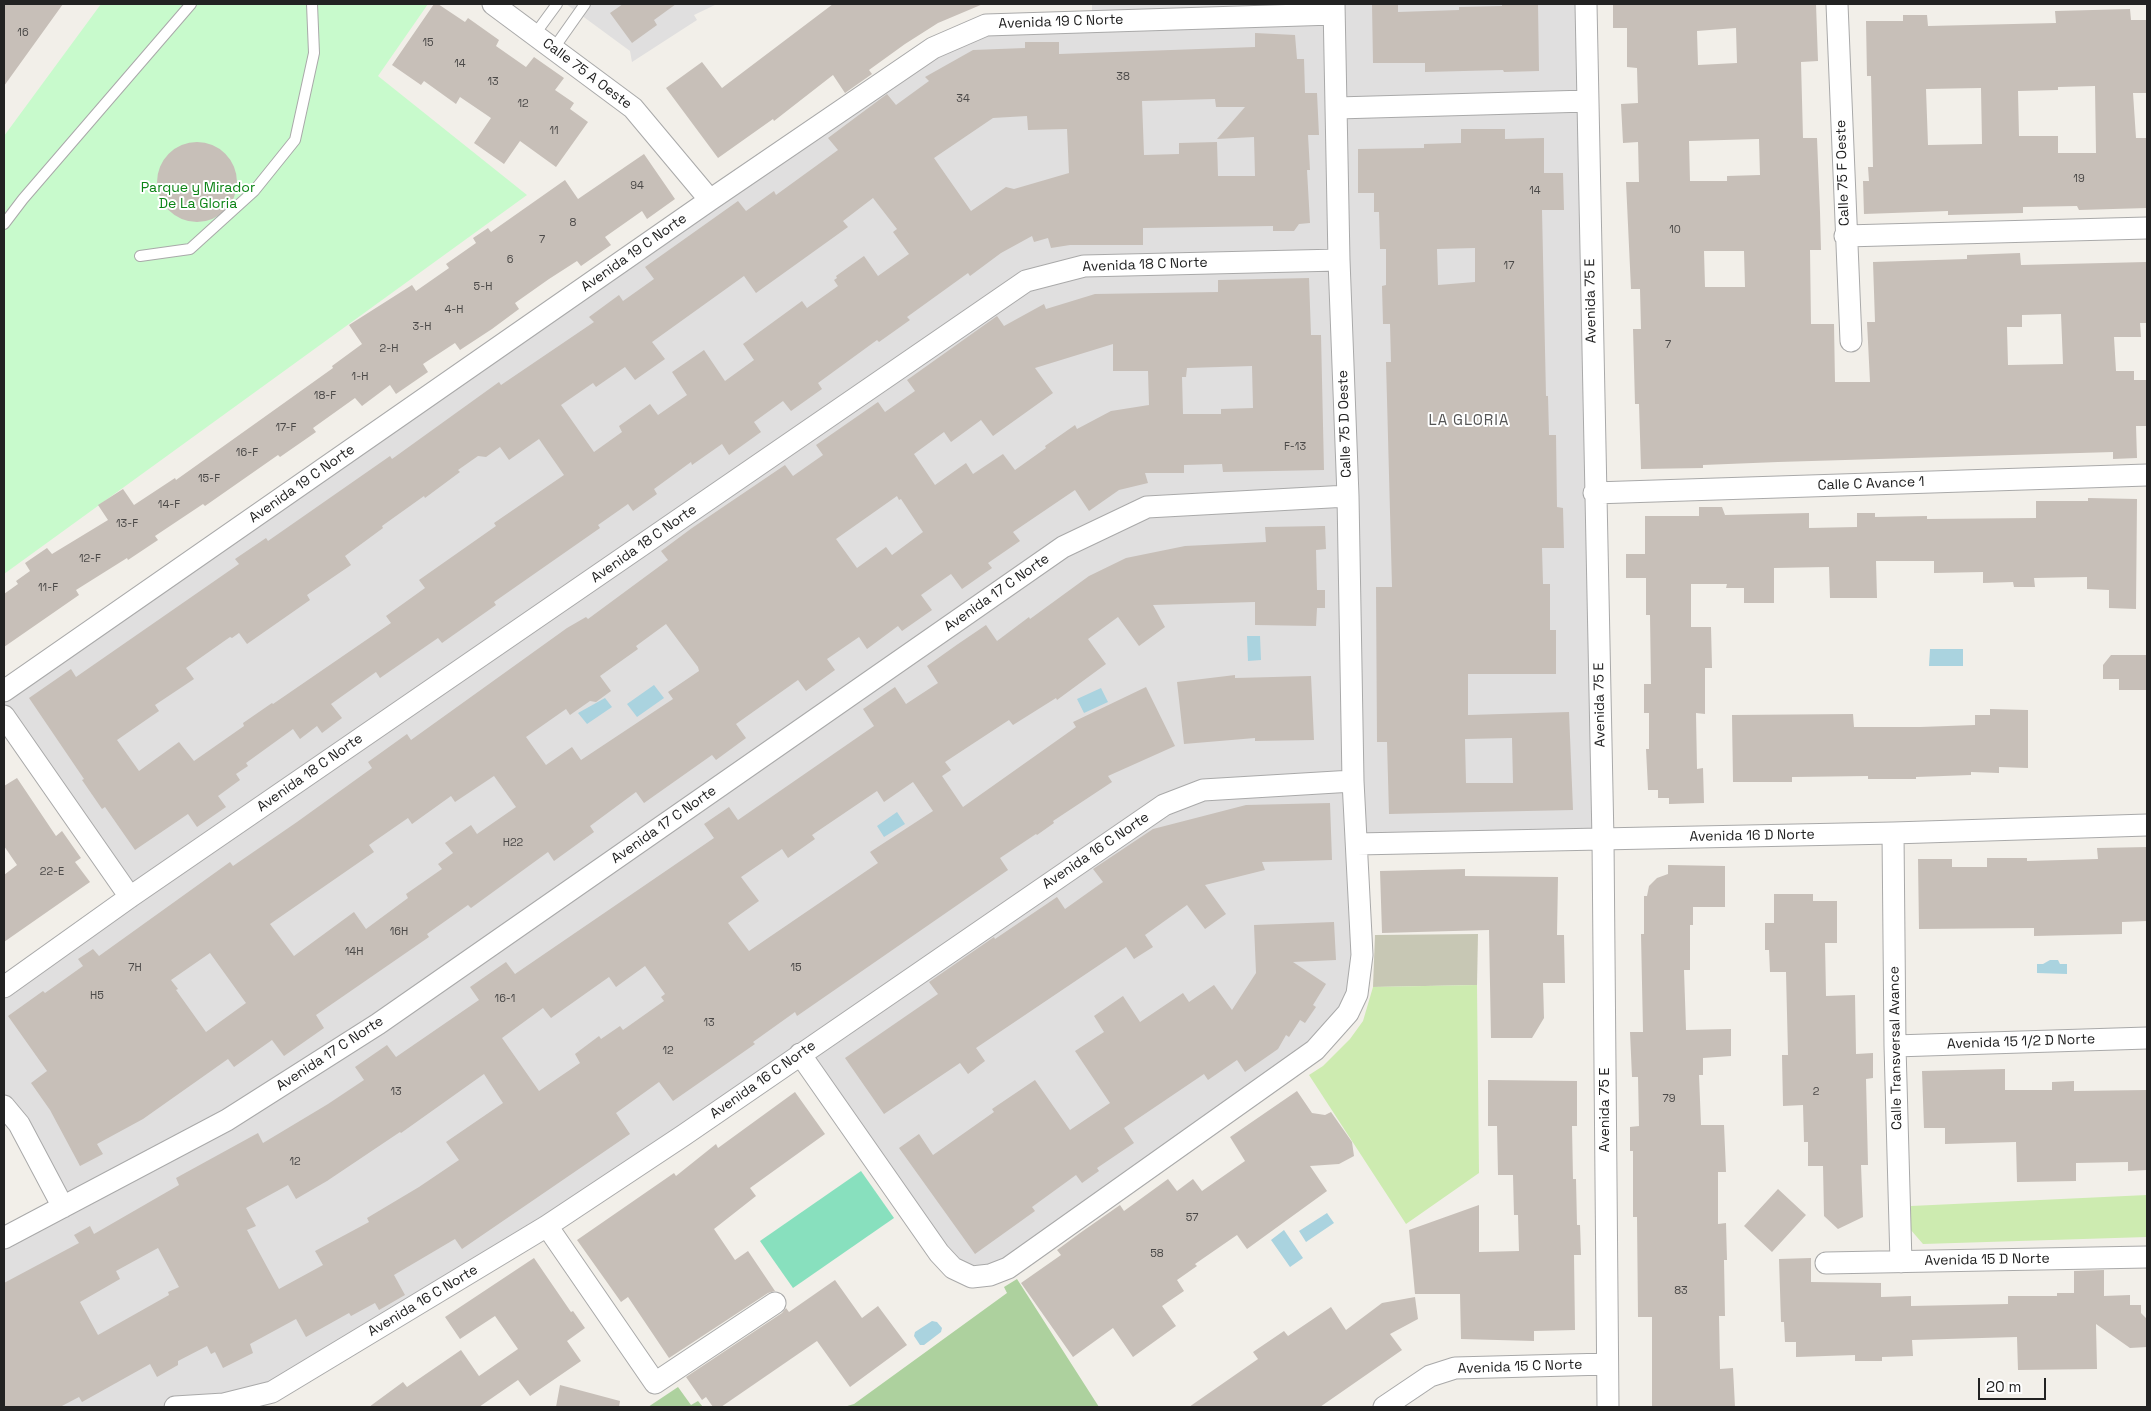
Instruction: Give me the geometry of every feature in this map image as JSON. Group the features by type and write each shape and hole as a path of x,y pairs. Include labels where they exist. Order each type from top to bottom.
{"street":[{"name":"Calle 75 A Oeste","path":"493,4 634,108 710,200"},
{"name":"Avenida 75 E","path":"1586,4 1594,493 1603,840 1608,1407"},
{"name":"Calle 75 F Oeste","path":"1837,4 1850,341"},
{"name":"Avenida 19 C Norte","path":"4,691 710,200 933,48 986,25 1092,12 1334,9"},
{"name":"Calle 75 D Oeste","path":"800,1054 939,1253 954,1268 972,1277 990,1275 1008,1268 1315,1050 1334,1031 1348,1013 1357,994 1361,976 1353,781 1348,496 1339,260 1334,9"},
{"path":"1337,108 1588,101"},
{"path":"1845,236 2147,228"},
{"name":"Avenida 18 C Norte","path":"4,987 130,897 1026,281 1084,266 1339,260"},
{"name":"Calle C Avance 1","path":"1594,493 2147,476"},
{"name":"Avenida 17 C Norte","path":"4,1238 227,1120 378,1024 1063,547 1147,507 1348,496"},
{"path":"4,716 130,897"},
{"name":"Avenida 16 C Norte","path":"175,1407 224,1404 272,1392 547,1226 684,1135 1164,805 1203,790 1353,781"},
{"name":"Avenida 16 D Norte","path":"1357,844 1603,840 2147,825"},
{"name":"Calle Transversal Avance","path":"1893,833 1895,1046 1901,1262"},
{"name":"Avenida 15 1/2 D Norte","path":"1895,1046 2147,1038"},
{"path":"4,1106 19,1124 63,1207"},
{"path":"547,1226 654,1383 775,1303"},
{"name":"Avenida 15 D Norte","path":"1826,1263 2147,1257"},
{"name":"Avenida 15 C Norte","path":"1384,1407 1430,1376 1455,1368 1607,1364"}],"lane":[{"path":"4,224 191,4"},
{"path":"140,256 190,249 254,191 295,140 314,52 312,4"},
{"path":"535,34 557,4"},
{"path":"554,48 585,4"}],"shaded area":[{"path":"566,4 717,4 694,15 697,20 632,62 630,51"},
{"path":"1092,4 1586,4 1603,840 1358,844 1348,1013 1008,1268 953,1268 800,1054 272,1392 175,1407 54,1407 27,1362 4,1349 4,1238 63,1207 4,1106 4,987 130,897 4,716 4,691 986,25 1092,21"},
{"path":"1478,934 1477,985 1373,987 1375,935"}],"green space":[{"name":"Parque y Mirador De La Gloria","path":"101,4 428,4 378,76 527,195 4,574 4,136"},
{"path":"1477,985 1479,1173 1406,1224 1309,1075 1323,1066 1350,1039 1363,1021 1373,987"},
{"path":"861,1171 894,1218 793,1288 760,1241"},
{"path":"2147,1195 2147,1237 1923,1244 1910,1229 1911,1206"},
{"path":"1017,1279 1099,1407 844,1407 854,1404 1007,1293 1004,1287"},
{"path":"678,1387 691,1405 698,1401 703,1407 648,1407"}],"water":[{"path":"1247,636 1260,636 1261,660 1248,661"},
{"path":"1930,649 1963,649 1963,666 1929,666"},
{"path":"654,685 664,698 637,717 627,704"},
{"path":"1101,688 1108,702 1084,713 1077,699"},
{"path":"605,698 612,707 587,724 578,713"},
{"path":"897,812 905,824 884,837 877,826"},
{"path":"2050,960 2058,960 2060,964 2067,964 2067,974 2037,973 2037,964 2043,964"},
{"path":"1327,1213 1334,1223 1306,1242 1299,1231"},
{"path":"1284,1230 1303,1258 1290,1267 1271,1240"},
{"path":"932,1321 937,1322 942,1328 941,1332 924,1345 920,1345 914,1336 915,1332"}],"building":[{"path":"4,4 63,4 4,86"},
{"path":"434,4 438,4 465,22 468,18 499,40 496,46 526,67 534,57 564,78 555,90 574,103 570,109 588,122 556,167 520,141 504,164 474,143 491,118 460,97 456,104 424,81 421,85 392,65"},
{"path":"623,4 676,4 654,20 657,25 632,43 610,13"},
{"path":"833,4 983,4 938,23 905,44 869,70 872,74 845,93 833,75 774,121 773,119 718,158 666,88 702,62 722,88"},
{"path":"1372,4 1398,4 1398,12 1459,10 1459,7 1502,6 1502,4 1538,4 1539,71 1425,72 1425,63 1373,63"},
{"path":"1613,4 1816,4 1818,61 1801,62 1803,138 1817,138 1820,212 1821,250 1810,250 1811,324 1834,324 1835,382 1870,382 1867,322 1875,322 1873,262 1967,259 1967,255 2020,253 2021,265 2147,262 2147,323 2140,323 2141,337 2114,337 2116,371 2134,371 2134,380 2147,380 2147,426 2136,426 2137,458 2113,459 2113,452 1778,462 1703,465 1703,468 1641,469 1639,404 1635,404 1633,329 1641,329 1640,289 1631,289 1626,182 1639,182 1638,142 1623,143 1621,104 1638,103 1637,68 1627,67 1627,28 1613,28","holes":["1736,28 1737,63 1698,65 1697,31","1759,139 1760,175 1727,176 1727,181 1690,181 1689,141","1704,251 1744,251 1745,287 1705,287","2061,314 2063,364 2008,365 2007,327 2022,327 2022,315"]},
{"path":"2130,9 2131,20 2147,20 2147,93 2133,93 2136,138 2147,138 2147,208 2079,210 2077,206 2023,207 2023,213 1948,215 1948,211 1864,214 1863,181 1869,181 1868,167 1873,167 1871,76 1867,76 1866,21 1903,21 1903,15 1927,15 1928,26 2056,23 2055,11","holes":["2095,86 2096,153 2058,153 2058,136 2019,136 2018,91 2058,90 2058,87","1981,88 1982,144 1928,145 1926,89"]},
{"path":"1255,33 1295,35 1297,59 1304,59 1305,93 1317,93 1319,135 1308,135 1310,170 1307,170 1310,223 1299,224 1294,231 1273,231 1273,226 1143,228 1143,245 1070,245 1051,248 1048,238 1034,242 1032,236 1001,253 970,276 968,273 907,317 910,320 879,342 877,340 818,383 822,389 791,411 783,401 754,422 761,432 729,455 722,444 692,465 691,462 654,489 657,494 633,511 628,504 598,525 600,528 494,602 496,605 442,643 438,638 380,678 376,672 331,704 342,718 322,733 317,726 300,739 293,729 246,763 248,766 236,774 240,780 218,796 226,807 197,827 188,814 135,850 105,807 102,809 29,698 71,669 76,677 239,564 235,559 266,538 268,541 390,456 392,459 499,382 501,385 594,322 589,317 619,295 623,301 654,279 645,267 738,201 746,211 774,191 776,195 838,150 828,138 887,94 896,105 929,81 925,77 973,50 1025,48 1025,42 1059,42 1059,54 1255,47","holes":["1215,99 1216,107 1245,107 1217,139 1254,137 1255,176 1218,176 1217,142 1179,143 1179,154 1144,155 1142,101","1027,116 1028,130 1067,129 1069,173 1014,189 1006,187 971,211 934,158 993,118","873,198 897,229 893,232 909,254 878,276 864,256 836,276 837,278 834,280 838,286 807,308 802,301 743,344 754,360 725,381 704,350 672,372 687,395 658,415 650,404 619,426 622,432 594,452 561,405 593,383 596,387 625,367 635,380 665,359 652,342 744,276 756,293 848,227 843,221","539,439 564,475 494,523 496,526 419,580 425,588 386,616 391,623 243,723 244,726 194,761 179,742 139,771 117,740 159,711 155,705 194,679 186,668 230,637 232,638 239,633 247,644 310,600 307,595 351,565 345,556 383,528 382,526 460,472 458,470 478,456 486,457 500,447 509,460"]},
{"path":"1461,129 1505,129 1505,139 1544,138 1544,173 1563,173 1564,210 1542,210 1546,396 1548,396 1549,435 1556,435 1557,507 1563,508 1564,548 1542,548 1543,584 1550,584 1550,630 1556,630 1556,674 1468,674 1468,715 1569,712 1573,810 1389,814 1387,742 1377,742 1376,587 1392,587 1386,362 1391,362 1390,324 1383,324 1382,286 1386,285 1386,249 1380,249 1379,212 1374,212 1374,193 1358,193 1358,149 1424,148 1424,144 1461,143","holes":["1475,248 1475,282 1438,285 1437,249","1512,738 1513,783 1466,783 1465,739"]},
{"path":"197,142 212,145 225,154 234,167 237,182 234,197 225,210 212,219 197,222 182,219 169,210 160,197 157,182 160,167 169,154 182,145"},
{"path":"644,154 675,199 647,219 642,211 605,237 611,245 581,266 577,261 549,279 515,303 519,309 460,350 455,343 423,364 428,372 396,394 390,385 362,406 355,398 313,428 316,432 280,457 278,455 205,506 203,504 155,536 158,540 128,560 127,558 76,590 79,595 4,647 4,594 18,584 16,581 30,571 25,563 47,548 52,554 108,520 98,505 123,489 134,505 175,478 176,480 333,368 332,366 362,344 349,325 412,285 416,291 449,268 446,264 476,243 473,238 488,228 491,232 565,180 578,199"},
{"path":"1309,278 1311,335 1321,335 1324,470 1223,472 1222,464 1184,465 1184,473 1145,473 1148,483 1119,490 1089,511 1075,490 1013,532 1020,541 988,563 992,568 962,589 951,574 921,595 932,610 902,631 898,626 867,649 859,637 827,659 835,670 806,691 798,680 736,724 746,738 716,760 712,755 644,803 636,792 590,826 594,832 554,861 548,852 471,908 468,905 427,934 429,937 316,1015 324,1028 284,1056 272,1040 234,1067 228,1059 143,1119 97,1144 103,1154 80,1166 50,1110 31,1083 47,1071 8,1016 83,966 78,959 93,949 99,956 230,862 233,866 372,768 368,762 407,734 411,740 567,628 586,617 588,619 668,560 661,551 692,528 785,465 793,476 823,455 816,445 878,402 885,412 915,391 907,380 997,316 1004,326 1044,304 1046,309 1095,294 1218,292 1218,280","holes":["1113,344 1113,371 1148,371 1149,405 1111,411 1077,429 1075,425 1015,470 1003,454 973,474 966,463 935,485 914,454 944,432 951,442 981,420 993,436 1053,393 1035,368","1252,366 1253,408 1221,409 1221,414 1183,414 1182,377 1186,377 1187,368","897,496 923,532 892,555 886,547 857,568 836,539","666,624 699,671 668,692 673,699 581,760 572,747 546,765 526,737 566,709 570,715 590,701 596,702 611,691 600,676 638,649 636,646","494,776 516,807 477,834 471,825 445,843 453,853 438,864 442,869 406,894 408,898 366,929 354,912 294,956 270,924 374,852 369,845 408,818 412,824 451,796 455,802","210,953 246,1003 206,1032 176,990 178,989 171,980"]},
{"path":"2088,498 2137,499 2136,609 2109,608 2109,590 2087,589 2087,577 2034,578 2035,587 2014,587 2013,582 1983,583 1983,572 1934,573 1934,561 1876,561 1877,598 1830,598 1829,567 1774,568 1774,603 1744,603 1744,588 1726,588 1727,584 1691,584 1691,627 1711,627 1712,668 1705,668 1705,714 1696,713 1697,769 1703,768 1704,803 1669,804 1669,798 1658,798 1658,790 1648,790 1646,749 1649,749 1649,713 1644,713 1644,684 1651,684 1650,615 1646,615 1646,578 1626,578 1626,554 1645,554 1645,516 1699,516 1699,507 1722,507 1725,515 1809,513 1809,528 1857,527 1857,513 1875,513 1875,517 1927,516 1927,519 2036,518 2036,501 2088,501"},
{"path":"1325,526 1326,549 1316,550 1317,590 1325,590 1325,608 1317,608 1316,626 1255,625 1255,602 1153,605 1165,627 1139,646 1118,617 1088,639 1106,664 1057,700 1056,698 1013,725 1009,720 945,762 951,770 942,776 963,807 1076,727 1073,722 1146,687 1175,746 1108,776 1112,782 1053,821 1054,823 1037,835 1000,858 1008,870 797,1016 795,1012 753,1042 755,1044 673,1101 659,1082 616,1113 630,1134 462,1249 455,1239 394,1275 405,1295 379,1310 375,1303 351,1316 349,1313 306,1337 296,1319 250,1344 253,1353 223,1368 215,1352 211,1354 207,1346 178,1361 178,1365 157,1377 150,1364 82,1402 79,1397 60,1407 4,1407 4,1283 79,1243 74,1235 90,1226 94,1234 179,1185 176,1178 258,1133 263,1143 364,1080 355,1067 387,1045 396,1057 479,1000 470,987 506,962 515,974 714,838 704,824 729,807 738,820 874,726 863,709 895,687 906,704 938,683 927,666 986,625 997,641 1089,576 1126,558 1185,546 1266,542 1265,527","holes":["913,782 933,811 870,852 878,863 749,951 728,923 759,901 741,877 782,849 788,858 815,839 812,835 877,791 884,802","645,966 665,994 661,997 664,1001 623,1030 620,1026 601,1039 599,1036 575,1054 580,1063 539,1091 502,1038 543,1008 551,1018 609,977 616,987","484,1074 503,1103 446,1142 459,1160 419,1187 367,1218 369,1222 315,1251 323,1265 279,1289 247,1230 256,1226 246,1208 288,1185 296,1199 401,1133","158,1248 179,1287 168,1292 169,1295 98,1335 80,1302 120,1279 116,1271"]},
{"path":"2111,655 2147,655 2147,690 2119,690 2119,679 2103,679 2103,665"},
{"path":"1235,675 1235,678 1311,676 1314,740 1255,741 1255,738 1184,744 1177,682"},
{"path":"1990,709 2028,710 2028,768 1999,767 1999,773 1971,772 1971,775 1916,777 1916,779 1868,779 1868,776 1792,777 1792,782 1733,782 1732,715 1853,714 1854,727 1920,727 1975,725 1975,715 1990,715"},
{"path":"17,778 56,836 62,831 81,858 75,862 90,882 4,942 4,875 17,865 4,846 4,786"},
{"path":"1330,803 1332,860 1262,862 1265,870 1205,885 1226,914 1205,929 1187,905 1145,935 1153,947 1134,959 1126,947 976,1048 985,1061 968,1074 960,1063 884,1114 845,1058 938,994 929,982 994,937 995,939 1057,897 1065,909 1103,882 1093,869 1153,829 1246,805"},
{"path":"2147,847 2147,921 2122,922 2122,934 2034,936 2034,928 1919,929 1918,859 1952,859 1952,867 1987,867 1987,858 2027,858 2027,861 2098,859 2097,848"},
{"path":"1668,865 1725,866 1725,907 1693,907 1693,925 1690,925 1690,970 1684,970 1686,1030 1731,1029 1731,1056 1703,1058 1703,1075 1699,1075 1701,1125 1724,1125 1726,1172 1718,1172 1718,1224 1726,1223 1727,1260 1724,1260 1725,1316 1719,1316 1720,1369 1733,1368 1735,1407 1652,1407 1652,1317 1638,1317 1637,1217 1633,1217 1633,1151 1630,1151 1630,1127 1639,1126 1638,1077 1632,1077 1630,1032 1643,1032 1641,934 1644,934 1644,896 1647,896 1649,886 1657,878 1668,874"},
{"path":"1465,869 1465,876 1558,877 1557,935 1564,935 1565,983 1543,983 1544,1018 1532,1038 1491,1038 1489,930 1382,933 1380,871"},
{"path":"1774,894 1813,894 1813,901 1837,901 1837,943 1825,943 1826,996 1855,995 1856,1054 1873,1053 1873,1078 1866,1079 1868,1165 1861,1165 1863,1217 1838,1229 1824,1216 1823,1166 1808,1166 1808,1142 1804,1142 1803,1105 1783,1106 1782,1055 1788,1055 1786,972 1770,972 1769,950 1765,950 1765,923 1774,923"},
{"path":"1334,922 1336,960 1293,962 1326,984 1313,1005 1316,1007 1305,1023 1300,1020 1289,1037 1286,1035 1278,1049 1245,1072 1237,1060 1208,1080 1204,1074 1124,1128 1134,1143 1097,1168 1099,1171 1082,1183 1076,1175 1032,1207 1035,1211 975,1254 899,1148 919,1134 933,1155 994,1112 992,1109 1035,1080 1070,1130 1110,1103 1075,1051 1104,1032 1094,1016 1123,996 1140,1022 1183,993 1189,1002 1214,985 1232,1010 1256,973 1254,925"},
{"path":"2005,1069 2005,1090 2052,1090 2052,1082 2074,1081 2074,1091 2147,1090 2147,1170 2128,1171 2128,1162 2076,1163 2076,1181 2017,1182 2016,1142 1945,1144 1945,1128 1924,1128 1922,1071"},
{"path":"1488,1080 1577,1081 1577,1126 1572,1126 1573,1179 1576,1179 1577,1225 1580,1225 1581,1255 1574,1255 1575,1330 1534,1331 1534,1341 1461,1339 1460,1294 1415,1294 1409,1230 1479,1205 1479,1252 1519,1251 1518,1215 1514,1215 1513,1175 1498,1175 1497,1126 1488,1126"},
{"path":"1297,1091 1312,1113 1325,1115 1331,1112 1352,1142 1354,1156 1339,1164 1310,1166 1327,1191 1247,1249 1237,1235 1195,1264 1197,1266 1177,1280 1184,1291 1162,1306 1176,1326 1133,1357 1113,1328 1073,1357 1021,1283 1061,1255 1057,1250 1080,1233 1120,1205 1124,1211 1168,1179 1177,1191 1193,1179 1202,1191 1245,1161 1230,1137"},
{"path":"795,1092 825,1134 750,1188 756,1196 714,1229 735,1260 748,1251 775,1291 768,1293 669,1358 628,1297 621,1302 577,1240 674,1173 676,1176 716,1144 718,1148"},
{"path":"1778,1189 1806,1215 1772,1252 1744,1226"},
{"path":"534,1258 571,1312 573,1311 585,1328 567,1341 581,1361 530,1396 518,1380 479,1407 369,1407 403,1382 407,1387 461,1350 479,1376 518,1349 495,1316 460,1339 445,1317"},
{"path":"1811,1258 1811,1282 1881,1283 1881,1297 1911,1296 1911,1306 2008,1304 2008,1296 2057,1296 2057,1293 2074,1293 2074,1271 2104,1270 2104,1296 2130,1295 2130,1305 2141,1305 2141,1313 2147,1319 2147,1347 2130,1348 2096,1324 2097,1369 2018,1370 2017,1337 1912,1340 1913,1356 1882,1357 1882,1361 1855,1361 1855,1355 1796,1357 1796,1342 1785,1342 1784,1322 1781,1322 1779,1259"},
{"path":"835,1280 862,1318 878,1306 907,1345 850,1387 817,1341 721,1407 713,1407 706,1397 702,1400 686,1377 782,1313 786,1308 789,1312"},
{"path":"1415,1297 1418,1319 1390,1334 1402,1350 1320,1407 1189,1407 1258,1359 1253,1352 1284,1331 1288,1336 1331,1307 1346,1330 1382,1303"},
{"path":"560,1385 620,1401 619,1407 556,1407"}],"district":[{"name":"LA GLORIA","path":"1469,421"}]}
